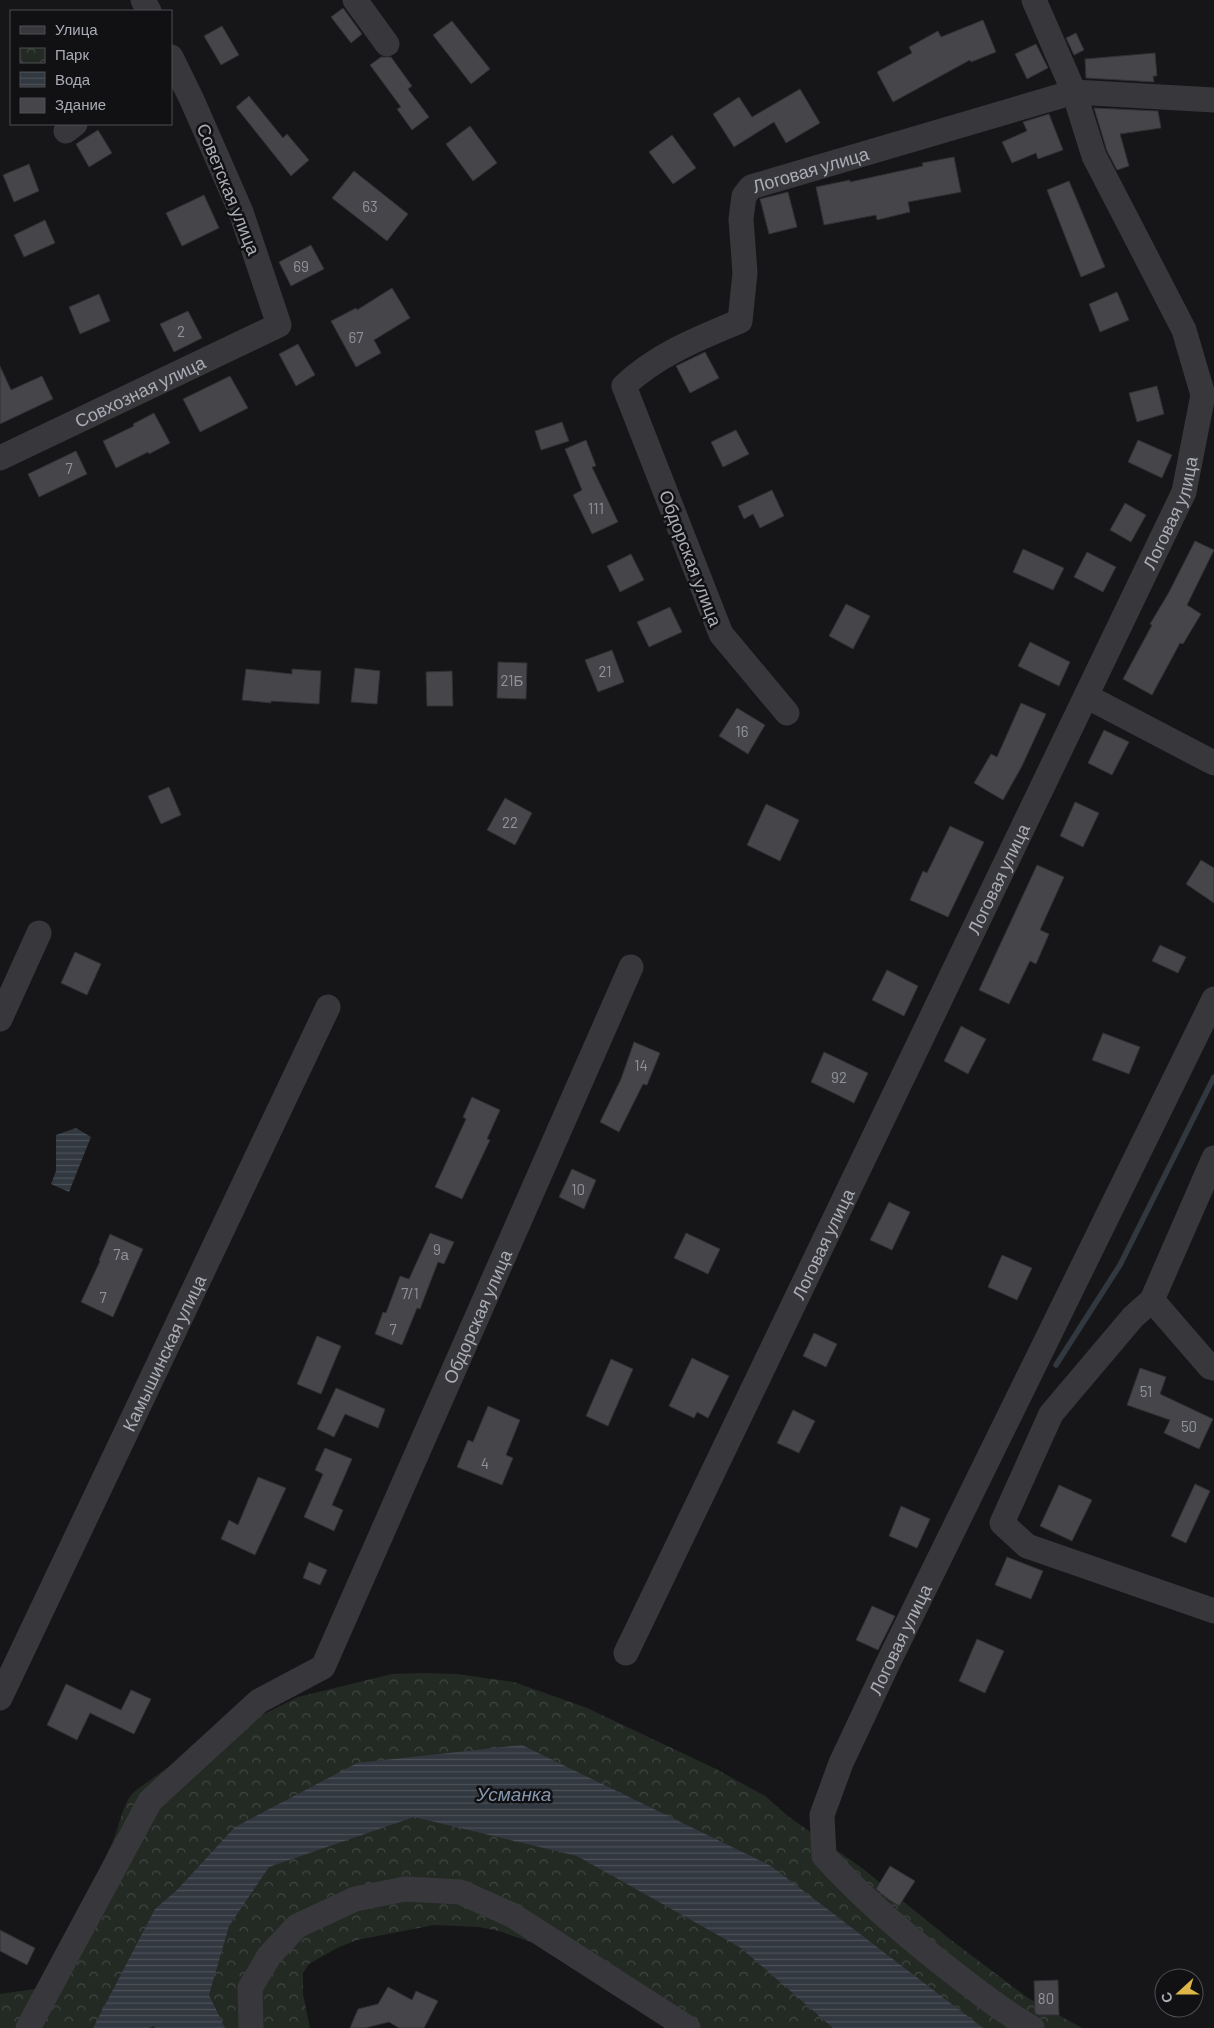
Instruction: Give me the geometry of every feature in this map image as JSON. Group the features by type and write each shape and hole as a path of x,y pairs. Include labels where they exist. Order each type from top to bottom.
{"street":[{"path":"355,0 387,44"},
{"name":"Логовая улица","path":"626,1653 1184,492 1208,392 1184,330 1094,156 1074,92 1034,0"},
{"name":"Советская улица","path":"172,59 192,100 240,212 279,325"},
{"name":"Логовая улица","path":"624,386 636,375 690,342 740,321 745,273 741,219 744,196 751,187 1074,92 1214,100"},
{"name":"Совхозная улица","path":"0,458 279,325"},
{"name":"Обдорская улица","path":"624,386 721,634 787,713"},
{"path":"1086,696 1214,763"},
{"path":"0,1019 39,933"},
{"name":"Обдорская улица","path":"28,2028 150,1801 259,1701 323,1667 631,967"},
{"name":"Логовая улица","path":"1032,2028 1010,2015 917,1945 848,1883 824,1856 822,1815 841,1763 1214,1000"},
{"name":"Камышинская улица","path":"0,1698 328,1007"},
{"path":"1214,1158 1152,1300 1133,1318 1051,1414 1002,1523 1027,1546 1214,1610"},
{"path":"1152,1300 1210,1367 1214,1368"},
{"path":"251,2028 250,1988 268,1956 297,1926 355,1899 405,1889 460,1892 512,1915 687,2028"}],"green space":[{"path":"392,1674 457,1674 514,1682 587,1708 716,1769 765,1796 789,1817 862,1868 951,1940 1028,1998 1082,2028 679,2028 539,1945 499,1931 479,1927 434,1925 357,1940 337,1948 309,1964 303,1973 303,1994 310,2028 0,2028 0,1994 41,1988 104,1861 127,1802 135,1791 192,1750 298,1697"}],"water":[{"path":"76,1128 91,1137 69,1192 51,1184 56,1171 56,1135"},
{"name":"Усманка","path":"522,1745 771,1866 983,2028 833,2028 741,1948 577,1856 414,1817 269,1867 229,1926 209,1995 225,2028 155,2028 154,2026 149,2028 93,2028 155,1909 177,1890 235,1827 357,1763"}],"building":[{"path":"343,8 362,34 351,43 331,17"},
{"path":"983,20 996,52 971,62 970,60 893,102 877,72 912,53 909,47 938,31 941,37"},
{"path":"452,21 490,69 471,84 433,35"},
{"path":"222,26 239,55 221,65 204,36"},
{"path":"1076,33 1084,50 1074,55 1066,38"},
{"path":"1036,44 1048,68 1027,79 1015,54"},
{"path":"1155,53 1157,76 1153,76 1154,82 1086,78 1085,59"},
{"path":"381,57 391,57 412,86 408,89 429,117 412,130 397,109 401,107 370,65"},
{"path":"800,89 820,123 786,143 774,122 734,147 713,114 739,97 752,117"},
{"path":"249,96 283,138 287,134 309,160 291,176 236,107"},
{"path":"1094,108 1158,111 1161,128 1120,134 1129,166 1117,170 1107,151"},
{"path":"1049,114 1063,150 1038,159 1036,153 1012,163 1002,142 1027,131 1023,122"},
{"path":"470,126 497,163 473,181 446,144"},
{"path":"98,130 112,153 89,167 76,144"},
{"path":"672,135 696,168 673,184 649,152"},
{"path":"954,157 961,192 908,202 910,212 877,220 876,215 824,225 816,187 850,180 850,182 923,166 922,163"},
{"path":"29,164 39,191 14,202 3,175"},
{"path":"354,171 408,214 387,241 332,198"},
{"path":"1069,181 1105,267 1081,277 1047,190"},
{"path":"788,192 797,227 769,234 760,199"},
{"path":"204,195 219,228 182,246 166,213"},
{"path":"45,220 55,243 24,257 14,235"},
{"path":"311,245 324,269 291,286 279,262"},
{"path":"392,288 410,318 374,340 381,353 356,367 331,321 356,308 357,310"},
{"path":"1117,292 1129,320 1100,332 1089,304"},
{"path":"99,294 110,321 80,334 69,307"},
{"path":"188,311 202,338 174,352 160,324"},
{"path":"298,344 315,375 296,386 279,354"},
{"path":"705,352 719,378 690,393 676,366"},
{"path":"0,366 11,390 42,376 53,399 0,424"},
{"path":"230,376 248,408 200,432 183,399"},
{"path":"1157,386 1164,414 1137,422 1129,393"},
{"path":"154,413 170,443 116,468 103,441 134,426 133,424"},
{"path":"562,422 569,441 541,450 535,431"},
{"path":"736,430 749,454 723,467 711,442"},
{"path":"586,440 596,466 592,467 618,522 592,534 573,495 582,490 565,449"},
{"path":"1138,440 1172,455 1162,478 1128,462"},
{"path":"76,451 87,474 39,497 28,474"},
{"path":"772,490 784,516 760,528 753,514 744,519 738,506"},
{"path":"1125,503 1146,515 1131,542 1110,530"},
{"path":"1195,541 1214,550 1187,605 1201,614 1183,644 1180,643 1152,695 1123,679 1152,625 1150,624 1168,594"},
{"path":"1023,549 1064,568 1053,590 1013,572"},
{"path":"1087,552 1116,567 1103,592 1074,577"},
{"path":"631,554 644,580 620,592 607,566"},
{"path":"846,604 870,616 853,649 829,636"},
{"path":"670,607 682,632 649,647 637,622"},
{"path":"1030,642 1070,662 1059,686 1018,666"},
{"path":"612,650 624,682 598,692 585,660"},
{"path":"498,662 527,663 526,699 497,698"},
{"path":"355,668 380,671 377,704 351,702"},
{"path":"246,669 292,674 292,669 321,671 319,704 242,700"},
{"path":"452,671 453,706 427,706 426,672"},
{"path":"1021,703 1046,714 1022,766 1003,800 974,783 991,754 997,757"},
{"path":"737,708 765,725 748,754 719,736"},
{"path":"1104,730 1129,742 1112,775 1088,763"},
{"path":"169,787 181,815 161,824 148,796"},
{"path":"505,798 532,813 515,845 487,830"},
{"path":"1075,802 1099,813 1083,847 1060,836"},
{"path":"766,804 799,820 780,861 747,845"},
{"path":"950,826 984,842 948,917 910,900 923,871 927,873"},
{"path":"1201,860 1214,868 1214,903 1186,884"},
{"path":"1037,865 1064,877 1040,930 1049,934 1036,964 1030,961 1009,1004 979,990"},
{"path":"1160,945 1186,957 1178,973 1152,961"},
{"path":"75,952 101,964 87,995 61,983"},
{"path":"887,970 918,986 904,1016 872,1000"},
{"path":"961,1026 986,1039 968,1074 944,1061"},
{"path":"1103,1033 1140,1047 1129,1074 1092,1060"},
{"path":"634,1042 660,1053 647,1085 643,1084 619,1132 600,1122 621,1079"},
{"path":"824,1052 868,1073 854,1103 811,1082"},
{"path":"472,1097 500,1110 487,1139 490,1140 462,1199 435,1187 466,1119 463,1117"},
{"path":"572,1169 596,1180 584,1209 559,1197"},
{"path":"889,1202 910,1212 892,1250 870,1240"},
{"path":"430,1233 454,1242 444,1264 438,1262 420,1309 417,1308 402,1345 375,1334 383,1312 386,1313 400,1276 409,1279"},
{"path":"686,1233 720,1249 708,1274 674,1258"},
{"path":"110,1234 143,1249 113,1317 81,1302"},
{"path":"1002,1255 1032,1268 1017,1300 988,1287"},
{"path":"814,1333 837,1344 826,1367 803,1356"},
{"path":"317,1336 341,1346 321,1394 297,1384"},
{"path":"692,1358 729,1376 708,1418 697,1412 694,1418 669,1406"},
{"path":"611,1359 633,1369 608,1426 586,1416"},
{"path":"1140,1368 1166,1377 1160,1394 1213,1419 1199,1449 1164,1433 1170,1420 1127,1405"},
{"path":"336,1388 385,1409 378,1428 345,1414 334,1437 317,1429"},
{"path":"488,1406 520,1420 506,1455 513,1458 502,1485 457,1467 468,1440 473,1442"},
{"path":"793,1410 815,1421 799,1453 777,1443"},
{"path":"325,1448 352,1459 332,1505 343,1510 334,1531 304,1517 323,1474 315,1470"},
{"path":"258,1477 286,1488 255,1555 221,1539 229,1520 238,1525"},
{"path":"1195,1484 1210,1491 1186,1543 1171,1536"},
{"path":"1059,1485 1092,1500 1072,1541 1040,1526"},
{"path":"901,1506 930,1519 917,1548 889,1536"},
{"path":"1007,1557 1043,1571 1031,1599 995,1585"},
{"path":"309,1562 327,1570 320,1585 303,1578"},
{"path":"872,1606 895,1616 878,1650 856,1640"},
{"path":"977,1639 1004,1651 985,1693 959,1681"},
{"path":"66,1684 121,1710 131,1690 151,1699 134,1734 90,1713 77,1740 47,1725"},
{"path":"890,1866 915,1881 899,1906 876,1889"},
{"path":"0,1930 35,1948 27,1965 0,1951"},
{"path":"1058,1980 1059,2015 1038,2015 1035,2013 1034,1981"},
{"path":"388,1987 412,2000 416,1991 438,2001 424,2028 399,2028 389,2022 365,2028 350,2028 358,2009 378,2004"}],"waterway":[{"path":"1056,1365 1120,1265 1214,1077"}]}
